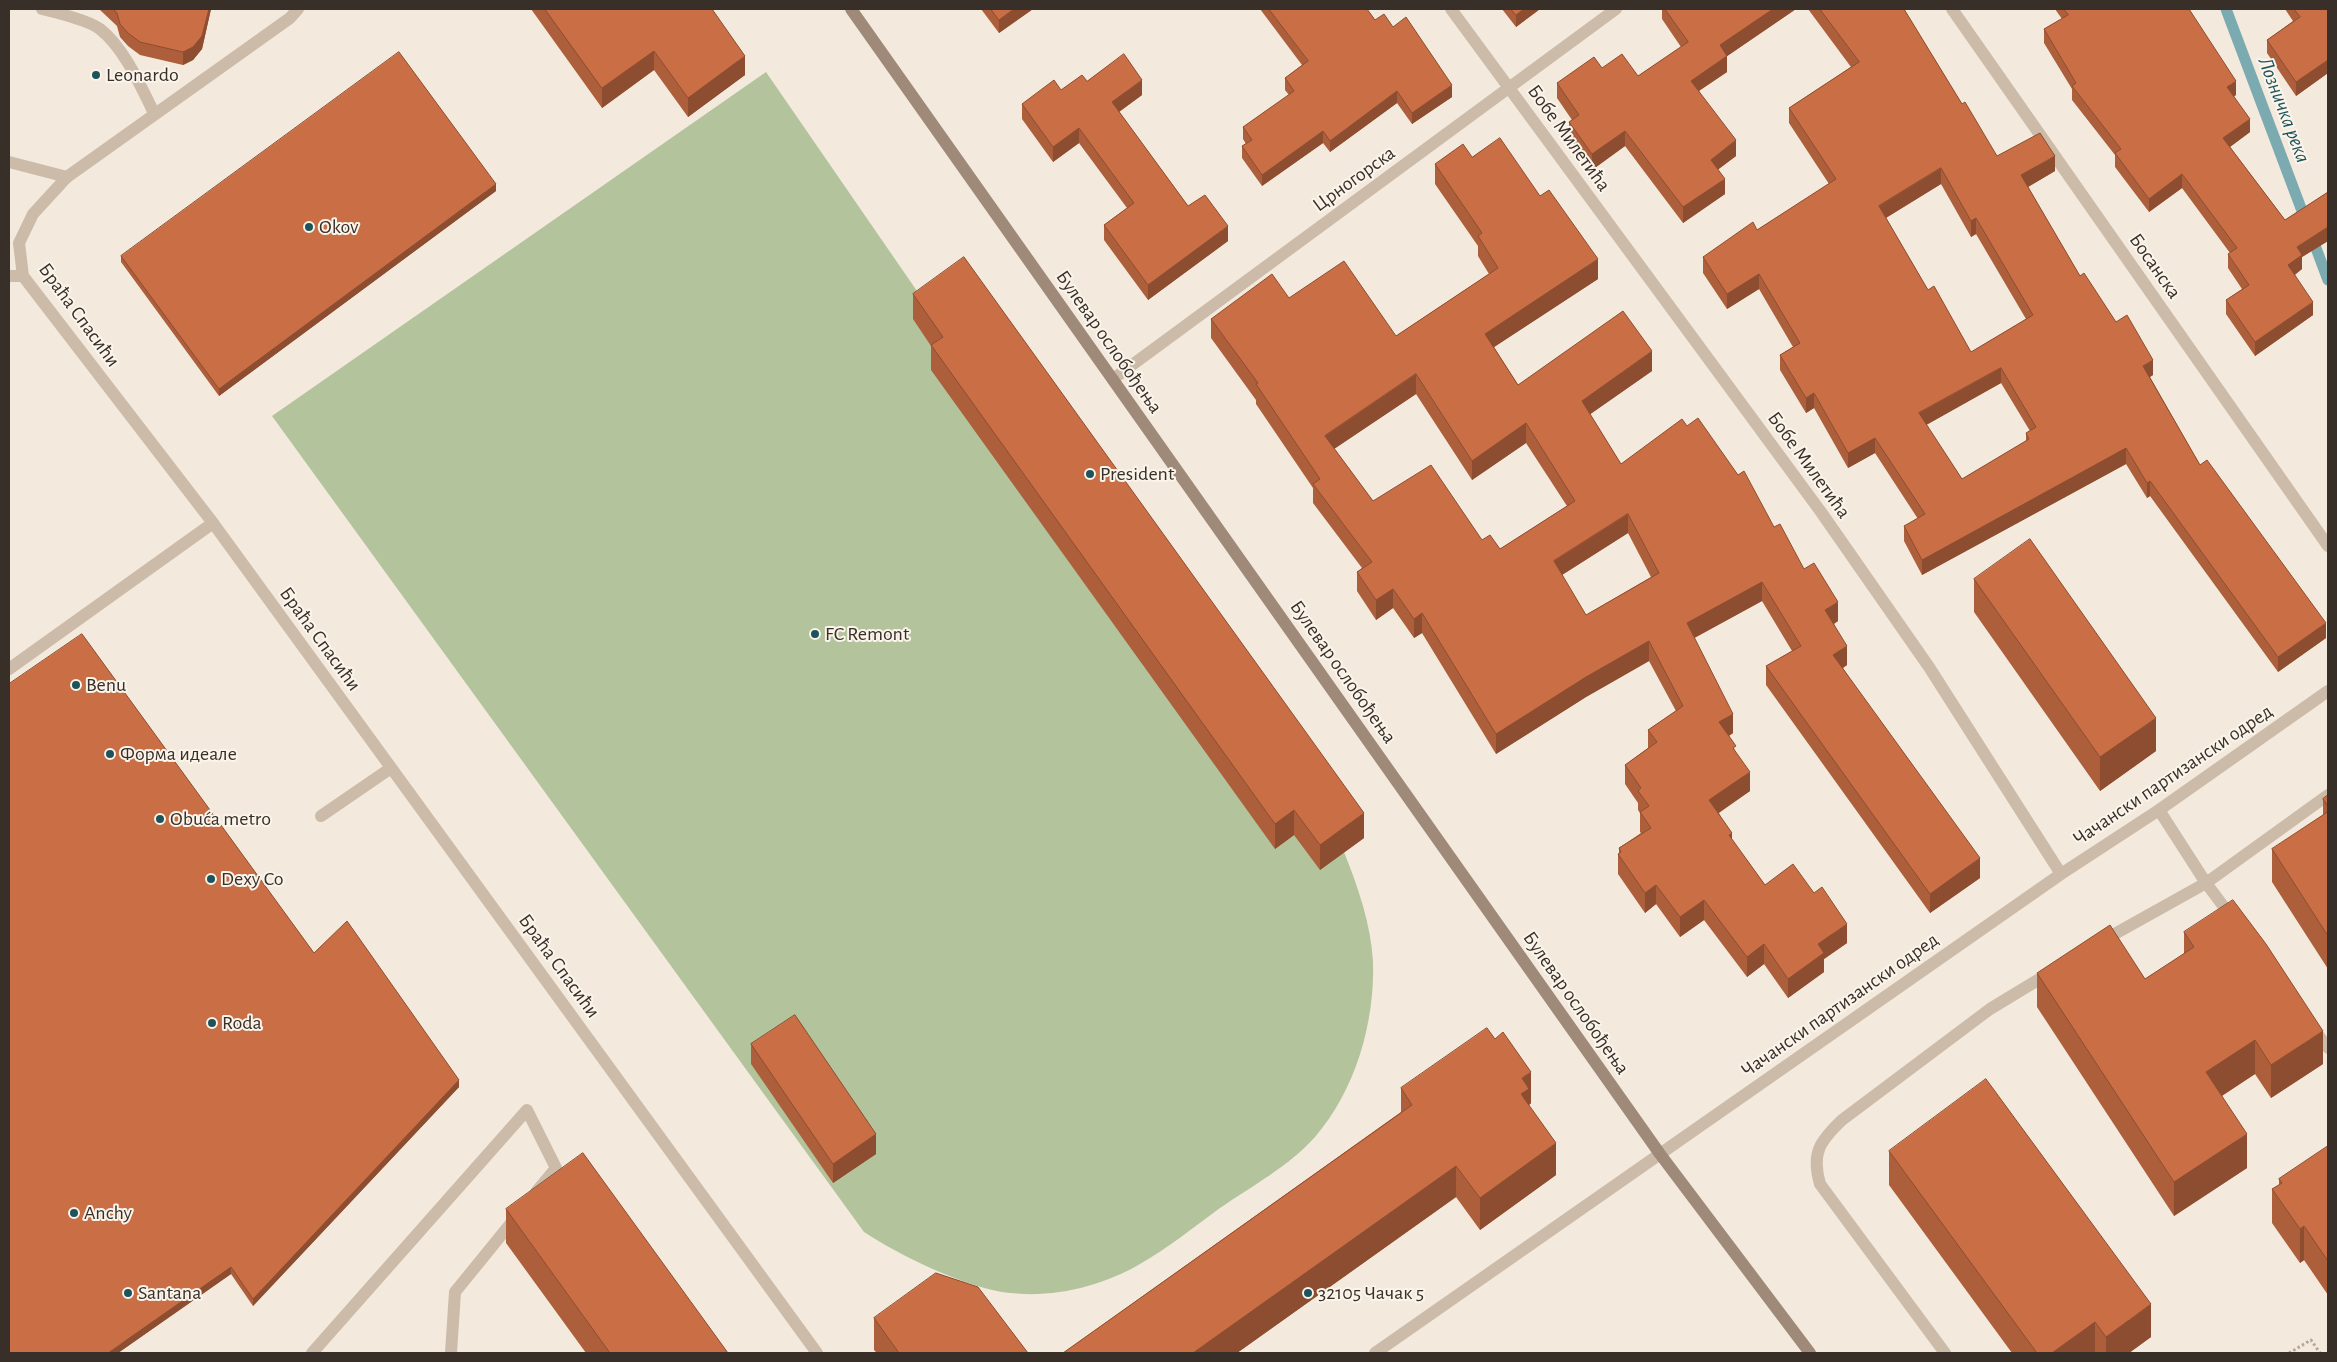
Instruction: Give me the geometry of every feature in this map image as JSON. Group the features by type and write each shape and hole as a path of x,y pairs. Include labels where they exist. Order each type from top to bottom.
{"main road":[{"name":"Булевар ослобођења","path":"851,9 1660,1154 1810,1353"}],"street":[{"path":"42,9 58,12 100,28 127,60 154,113"},
{"name":"Браћа Спасићи","path":"298,9 290,18 154,113 67,177 33,214 19,243 23,276 213,523 817,1353"},
{"name":"Бобе Милетића","path":"1451,9 1821,512 1928,667 2061,874"},
{"name":"Црногорска","path":"1113,379 1510,89 1616,9"},
{"name":"Босанска","path":"1952,9 2328,546"},
{"path":"9,162 67,177"},
{"path":"9,276 23,276"},
{"path":"9,668 213,523"},
{"name":"Чачански партизански одред","path":"1375,1353 2061,874 2159,810 2328,691"},
{"path":"321,816 390,768"},
{"path":"2088,950 2206,883 2328,795"},
{"path":"2159,810 2206,883 2241,930"},
{"path":"1945,1353 1820,1184 1815,1167 1818,1150 1827,1134 1842,1120 1990,1009 2064,964"},
{"path":"2305,1016 2328,1048"},
{"path":"312,1353 527,1110 556,1168 455,1292 451,1353"}],"path":[{"path":"2289,1353 2311,1340 2320,1353"}],"green space":[{"name":"FC Remont","path":"766,72 928,307 1344,852 1367,920 1372,948 1373,985 1366,1032 1360,1055 1341,1099 1315,1137 1282,1166 1150,1258 1110,1279 1078,1289 1044,1294 1010,1293 993,1290 935,1270 896,1251 864,1232 272,416"}],"building":[{"path":"113,9 209,9 202,36 193,47 183,52 140,42 120,24 117,13"},
{"path":"545,9 712,9 745,56 688,98 654,51 602,88"},
{"path":"991,9 1014,9 999,20"},
{"path":"1269,9 1367,9 1375,20 1384,14 1393,27 1406,17 1452,85 1412,113 1397,91 1330,141 1323,131 1262,175 1242,146 1252,140 1243,127 1294,91 1285,78 1308,61"},
{"path":"1511,9 1524,9 1516,15"},
{"path":"1665,9 1773,9 1720,45 1727,56 1691,81 1736,140 1711,160 1725,179 1683,207 1625,131 1592,154 1569,122 1579,115 1557,83 1594,57 1602,68 1622,54 1638,76 1688,42"},
{"path":"1820,9 1904,9 1962,104 1965,102 1997,156 2040,133 2055,156 2021,175 2080,276 2084,273 2116,322 2127,315 2153,360 2143,366 2200,465 2207,460 2326,623 2278,657 2150,481 2147,483 2126,448 1922,560 1904,526 1925,514 1875,438 1848,453 1814,393 1806,398 1780,355 1800,343 1759,274 1727,294 1703,257 1753,222 1757,230 1836,179 1789,108 1859,62","holes":["1941,168 1971,221 1976,218 2033,315 1971,352 1934,286 1928,290 1879,206","2001,368 2036,427 2026,433 2029,439 1962,479 1919,413"]},
{"path":"2064,9 2189,9 2236,81 2227,87 2250,119 2223,138 2285,220 2328,192 2328,227 2297,247 2302,255 2288,265 2313,302 2255,342 2226,300 2249,285 2228,254 2237,248 2182,174 2149,199 2115,153 2121,149 2072,86 2076,83 2044,29 2068,15"},
{"path":"2294,9 2328,9 2328,60 2296,82 2267,40 2300,17"},
{"name":"Okov","path":"399,52 496,184 219,389 121,256"},
{"path":"1124,54 1142,80 1112,102 1188,206 1205,195 1228,226 1148,285 1104,225 1134,203 1079,128 1053,147 1022,104 1054,80 1061,90 1082,75 1087,81"},
{"path":"1500,138 1540,196 1549,190 1598,259 1485,334 1518,385 1623,311 1652,351 1582,401 1621,464 1682,419 1687,426 1698,418 1738,475 1744,471 1774,527 1780,524 1804,569 1814,563 1838,602 1825,610 1847,646 1833,655 1980,858 1930,894 1766,666 1801,646 1762,582 1687,623 1733,714 1719,722 1736,746 1733,748 1750,772 1709,800 1732,833 1729,835 1765,885 1793,864 1814,893 1822,887 1847,924 1818,944 1824,953 1788,979 1764,944 1747,957 1704,900 1680,917 1656,885 1645,893 1618,854 1621,852 1619,848 1651,828 1640,812 1649,806 1638,791 1641,788 1625,765 1657,742 1648,730 1683,706 1649,641 1586,677 1496,734 1422,613 1414,619 1393,589 1376,600 1357,572 1372,562 1313,484 1320,479 1256,384 1258,383 1211,319 1272,274 1289,298 1344,261 1396,336 1498,268 1478,236 1482,233 1435,164 1463,144 1472,157","holes":["1416,374 1472,461 1526,423 1575,501 1500,549 1490,535 1482,540 1431,465 1373,501 1325,436","1628,514 1659,573 1586,615 1554,561"]},
{"path":"964,257 1364,813 1320,845 1294,810 1275,824 931,345 943,337 913,294"},
{"path":"2030,539 2156,718 2100,757 1974,579"},
{"name":"Roda","path":"82,634 314,953 347,921 459,1080 253,1299 231,1267 108,1353 9,1353 9,684"},
{"path":"2328,795 2328,806 2323,799"},
{"path":"2328,812 2328,936 2272,849"},
{"path":"2233,900 2266,944 2323,1031 2271,1065 2255,1040 2206,1072 2247,1134 2174,1182 2037,973 2110,925 2145,979 2194,947 2184,932"},
{"path":"795,1015 876,1134 833,1164 751,1044"},
{"path":"1487,1028 1495,1039 1503,1032 1531,1072 1522,1078 1529,1089 1521,1094 1556,1143 1480,1198 1456,1166 1193,1353 1063,1353 1412,1105 1401,1088"},
{"path":"1986,1079 2151,1304 2106,1337 2095,1322 2052,1353 2037,1353 1889,1151"},
{"path":"2328,1146 2328,1261 2304,1226 2300,1229 2272,1189 2282,1183 2279,1179"},
{"path":"583,1153 728,1353 610,1353 506,1209"},
{"path":"936,1273 978,1287 1028,1353 899,1353 874,1318"}],"waterway":[{"name":"Лозничка река","path":"2226,9 2328,280"}],"place":[{"name":"Leonardo","path":"96,75"},
{"name":"Okov","path":"309,227"},
{"name":"President","path":"1090,474"},
{"name":"FC Remont","path":"815,634"},
{"name":"Benu","path":"76,685"},
{"name":"Форма идеале","path":"110,754"},
{"name":"Obuća metro","path":"160,819"},
{"name":"Dexy Co","path":"211,879"},
{"name":"Roda","path":"212,1023"},
{"name":"Anchy","path":"74,1213"},
{"name":"Santana","path":"128,1293"},
{"name":"32105 Чачак 5","path":"1308,1293"}]}
